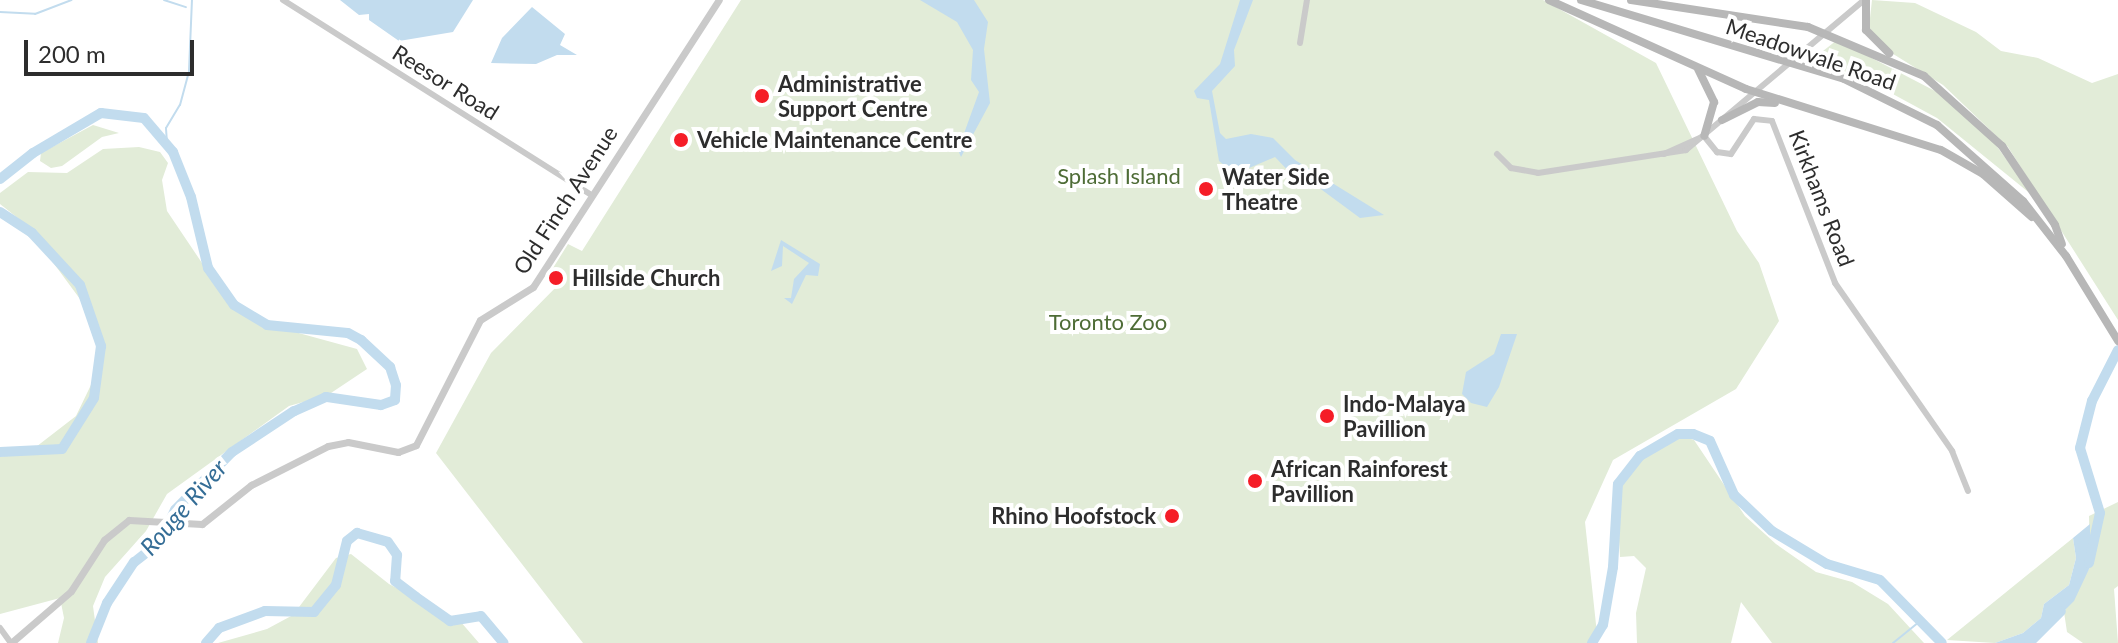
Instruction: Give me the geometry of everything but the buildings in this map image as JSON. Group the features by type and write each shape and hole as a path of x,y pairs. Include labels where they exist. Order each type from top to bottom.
{"main road":[{"path":"1549,0 1755,93 1913,139 1958,159 2045,227"},
{"name":"Meadowvale Road","path":"1581,0 1877,92 1955,138 2007,183 2045,227 2118,341"},
{"path":"1631,0 1759,17 1827,33 1924,76"},
{"path":"1865,0 1866,30 1875,44 1924,76 2002,146 2055,225 2066,256"},
{"path":"1695,65 1714,102 1704,136"},
{"path":"1722,120 1758,102 1811,110"}],"street":[{"name":"Reesor Road","path":"283,0 590,194"},
{"name":"Old Finch Avenue","path":"11,643 71,591 115,529 129,520 205,523 226,501 328,446 348,442 398,452 416,445 480,320 533,287 590,194 719,0"},
{"path":"1300,43 1307,0"},
{"path":"1850,14 1852,0"},
{"path":"1497,154 1519,172 1662,155 1704,136 1865,0"},
{"name":"Kirkhams Road","path":"1704,136 1717,152 1731,154 1754,119 1772,121 1835,283 1952,451 1968,491"},
{"path":"0,628 11,643"}],"green space":[{"name":"Toronto Zoo","path":"741,0 1543,0 1656,63 1737,231 1759,263 1779,321 1736,389 1613,460 1585,522 1598,643 583,643 436,453 491,353 566,277 553,268 568,244 582,251"},
{"path":"1872,0 1915,3 1976,32 2001,51 2038,58 2092,83 2118,74 2118,320 2008,147 1943,85 1882,47 1869,27"},
{"path":"1837,40 1937,92 1993,141 2032,195 1937,118 1878,86 1809,62"},
{"path":"93,125 119,133 102,137 62,166 51,168 40,161 41,153"},
{"path":"139,147 160,152 168,163 162,180 167,211 233,309 262,323 357,349 367,369 328,395 289,406 167,494 146,531 105,577 93,606 98,643 58,643 64,618 60,598 0,614 0,457 32,450 76,416 102,362 101,344 91,314 24,223 0,204 0,193 28,172 67,173 103,149"},
{"path":"1675,433 1694,440 1745,516 1776,544 1816,572 1852,582 1888,604 1924,643 1772,643 1741,602 1731,643 1637,643 1636,613 1646,568 1634,556 1620,557 1616,489 1629,467"},
{"path":"2118,502 2118,586 2114,589 2118,643 2083,643 2067,632 2064,612 2090,567 2089,516"},
{"path":"2073,538 2076,558 2069,585 2044,604 2041,618 2023,633 1995,643 1947,640"},
{"path":"351,554 389,584 460,621 479,643 218,643 267,629 293,615 336,558"}],"water":[{"path":"340,0 473,0 453,32 399,41 369,20 369,14 359,15"},
{"path":"920,0 974,0 988,22 984,49 990,103 961,157 958,150 979,92 971,80 973,50 957,22"},
{"path":"1240,0 1253,0 1234,50 1235,66 1212,91 1220,133 1226,139 1251,134 1273,138 1295,160 1384,215 1360,218 1318,187 1298,181 1275,157 1235,174 1219,161 1209,100 1197,98 1194,91 1220,64"},
{"path":"532,7 565,34 560,45 577,55 557,55 536,64 491,63 502,38"},
{"path":"781,240 820,264 818,276 806,275 792,304 784,298 791,298 794,279 809,263 783,246 782,266 771,271"},
{"path":"1501,334 1517,334 1499,387 1487,407 1471,403 1462,394 1466,372 1494,354"},
{"path":"2090,524 2090,567 2074,601 2032,643 1995,643 2023,633 2041,618 2044,604 2069,585 2076,558 2073,538"}],"waterway":[{"path":"0,12 35,14 71,0"},
{"path":"164,0 186,7"},
{"path":"167,143 166,128 180,105 189,71 192,0"},
{"name":"Rouge River","path":"0,179 33,153 101,113 144,118 173,152 191,197 208,268 234,305 267,325 348,333 361,340 390,367 396,385 395,400 381,405 326,397 294,411 232,452 175,510 160,542 134,562 107,603 91,643"},
{"name":"Rouge River","path":"0,212 32,233 80,285 101,346 94,398 62,449 0,452"},
{"name":"Rouge River","path":"2089,563 2100,513 2080,448 2092,401 2118,350"},
{"name":"Rouge River","path":"1592,643 1603,625 1613,567 1618,484 1640,456 1678,434 1693,434 1710,441 1734,495 1772,531 1827,564 1880,580 1942,643"},
{"name":"Rouge River","path":"206,643 219,628 265,611 314,612 336,585 347,541 357,533 388,542 397,555 395,581 416,597 450,621 481,616 504,643"},
{"name":"Rouge River","path":"2029,643 2061,611"},
{"path":"1893,643 1920,621"}],"place":[{"name":"Administrative Support Centre","path":"762,96"},
{"name":"Vehicle Maintenance Centre","path":"681,140"},
{"name":"Water Side Theatre","path":"1206,189"},
{"name":"Hillside Church","path":"556,278"},
{"name":"Indo-Malaya Pavillion","path":"1327,416"},
{"name":"African Rainforest Pavillion","path":"1255,481"},
{"name":"Rhino Hoofstock","path":"1172,516"}],"park label":[{"name":"Splash Island","path":"1119,176"}]}
